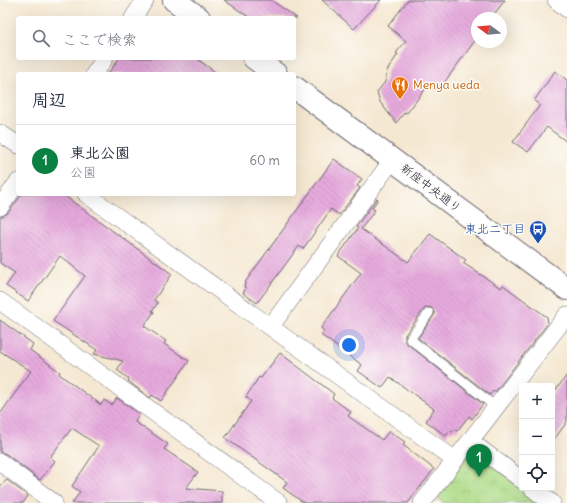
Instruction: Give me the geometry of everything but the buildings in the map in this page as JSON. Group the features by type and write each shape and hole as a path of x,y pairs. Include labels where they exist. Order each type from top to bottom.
{"street":[{"path":"134,16 145,0"},
{"path":"174,0 196,16"},
{"path":"556,0 567,9"},
{"path":"96,72 104,60"},
{"path":"257,60 273,72"},
{"name":"新座中央通り","path":"296,88 393,159 567,290"},
{"path":"0,133 16,144"},
{"path":"271,326 393,159"},
{"path":"0,207 16,185"},
{"path":"89,196 455,460"},
{"path":"0,301 278,503"},
{"path":"422,503 497,408 567,315"},
{"path":"470,441 519,478"},
{"path":"0,462 54,503"},
{"path":"536,491 552,503"}],"lane":[{"path":"429,313 410,339 497,408"}],"green space":[{"path":"479,455 519,486 519,491 525,491 540,503 444,503 437,497 467,457"}],"place":[{"name":"Menya ueda","path":"400,100"},
{"name":"東北二丁目","path":"538,244"},
{"name":"東北公園","path":"479,477"}]}
